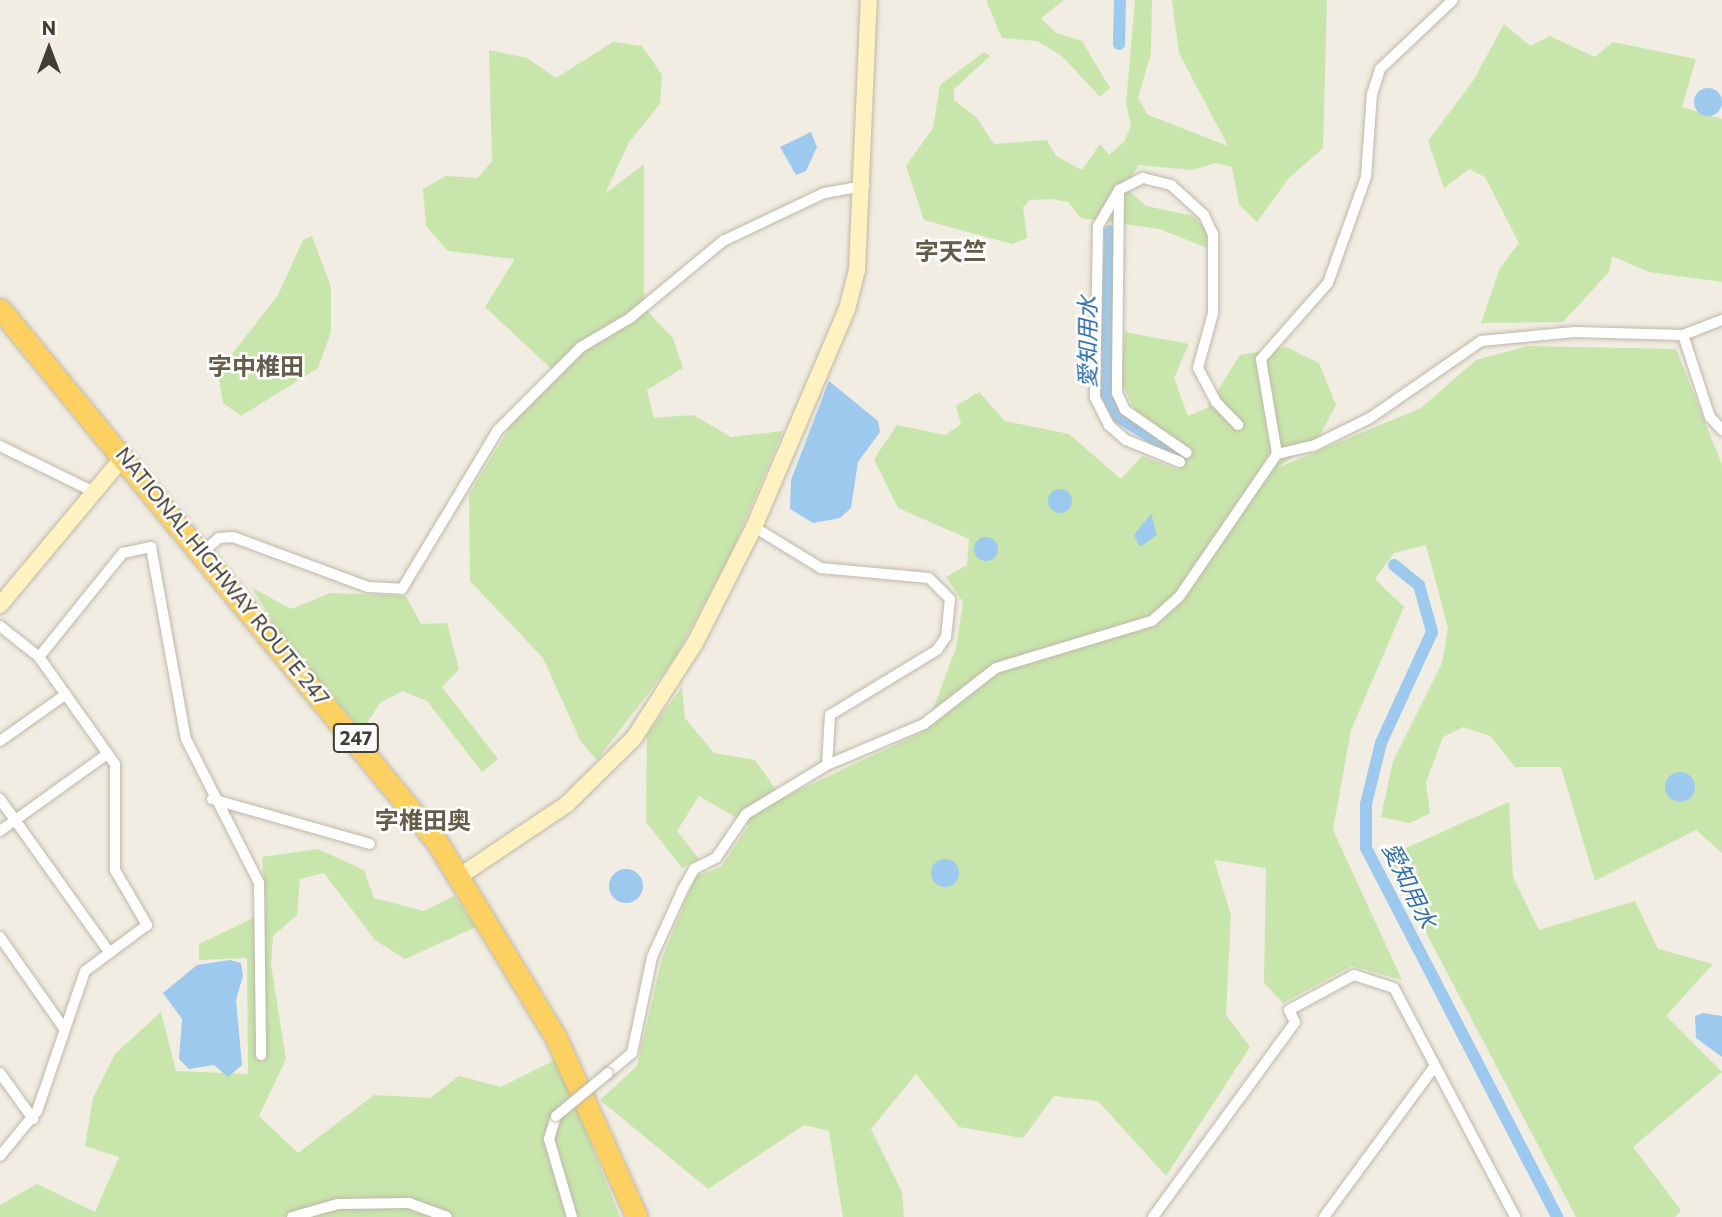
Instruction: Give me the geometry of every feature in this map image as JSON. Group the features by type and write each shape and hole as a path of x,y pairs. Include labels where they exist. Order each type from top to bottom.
{"highway":[{"name":"NATIONAL HIGHWAY ROUTE 247","path":"0,309 204,551 408,802 460,876 587,1099 637,1217"}],"street":[{"path":"460,876 567,804 634,738 689,654 754,527 847,309 864,186 870,0"},
{"path":"1277,454 1261,359 1328,283 1366,177 1372,94 1380,69 1453,0"},
{"path":"1119,190 1117,393 1125,410 1184,458 1126,440 1109,425 1095,398 1098,226 1119,190 1143,177 1171,185 1204,215 1213,234 1214,286 1198,368 1216,402 1238,425"},
{"path":"204,551 219,538 233,537 368,587 402,589 498,430 582,347 630,318 723,241 824,193 864,186"},
{"path":"572,1217 549,1139 556,1116 632,1053 652,957 695,869 716,858 747,814 827,765 924,724 996,668 1152,621 1179,597 1277,454 1313,446 1370,418 1481,341 1575,332 1683,335 1722,320"},
{"path":"1683,335 1710,417 1722,430"},
{"path":"0,446 92,491"},
{"path":"0,605 92,491 124,456"},
{"path":"754,527 821,568 929,578 950,599 946,637 937,650 830,715 827,765"},
{"path":"39,657 123,553 151,547 183,726 212,799 247,852 259,883 261,1055"},
{"path":"0,626 39,657 115,764 115,870 147,925 85,971 33,1119 0,1156"},
{"path":"0,741 65,695"},
{"path":"0,831 107,754"},
{"path":"0,799 108,952"},
{"path":"212,799 370,844"},
{"path":"0,937 65,1030"},
{"path":"1153,1217 1295,1022 1289,1010 1354,975 1394,988 1515,1217"},
{"path":"1324,1217 1435,1066"},
{"path":"0,1073 33,1119"},
{"path":"292,1217 338,1204 400,1203 420,1203 447,1217"}],"green space":[{"path":"986,0 1064,0 1041,18 1056,33 1082,41 1110,88 1100,97 1062,56 1037,41 1002,38"},
{"path":"1135,0 1152,0 1151,53 1138,98 1148,115 1228,146 1179,53 1172,0 1327,0 1323,148 1288,179 1257,222 1239,205 1232,167 1216,163 1192,170 1139,165 1125,187 1146,206 1194,216 1207,232 1207,248 1160,229 1081,218 1068,202 1052,199 1030,200 1023,207 1027,238 1012,244 924,220 906,166 933,128 940,85 984,52 990,56 954,89 954,100 976,117 994,144 1047,140 1056,156 1082,170 1100,144 1109,155 1124,142 1131,126 1126,104"},
{"path":"1504,24 1530,46 1550,36 1595,57 1613,42 1696,59 1682,107 1722,119 1722,282 1649,272 1612,256 1609,272 1563,322 1481,323 1500,268 1519,243 1485,177 1469,169 1444,188 1428,141 1473,81"},
{"path":"613,42 642,46 662,75 660,104 629,142 605,194 644,164 644,298 649,313 673,338 683,368 647,390 654,418 693,415 731,437 783,431 732,551 675,658 597,760 581,742 543,658 470,581 469,494 522,407 558,375 485,307 515,259 448,251 426,226 423,189 446,176 478,178 492,161 489,50 527,58 556,78"},
{"path":"312,236 331,287 331,332 318,368 241,416 223,403 218,372 278,295 303,240"},
{"path":"1125,332 1189,344 1174,378 1188,416 1207,408 1240,355 1286,347 1319,363 1336,405 1318,439 1277,468 1421,408 1476,360 1528,346 1676,349 1722,465 1722,853 1696,830 1595,881 1561,767 1515,767 1490,736 1463,727 1443,737 1426,782 1430,813 1410,823 1381,817 1393,761 1442,663 1448,628 1426,545 1394,553 1375,579 1404,607 1351,730 1333,830 1402,980 1352,966 1283,1003 1264,983 1266,868 1214,860 1231,915 1226,1015 1250,1047 1166,1176 1098,1101 1054,1096 1023,1138 959,1127 916,1074 871,1129 902,1192 904,1217 843,1217 829,1131 804,1125 708,1189 600,1100 637,1066 662,958 696,876 721,867 749,825 699,796 677,831 699,859 682,868 646,822 647,735 682,687 685,718 714,753 755,760 782,798 925,731 956,648 963,602 946,577 967,565 969,539 898,508 874,459 897,425 945,435 961,424 956,406 979,392 1005,421 1069,434 1121,479 1142,456 1179,470 1191,452 1135,410 1121,382"},
{"path":"251,587 291,609 330,593 406,596 421,624 447,623 459,669 442,687 498,759 482,772 427,701 403,691 381,702 362,730 291,649"},
{"path":"1509,802 1513,877 1539,930 1635,901 1658,949 1713,964 1666,1016 1722,1072 1633,1147 1681,1210 1675,1217 1576,1217 1386,857"},
{"path":"318,849 364,870 374,898 424,911 454,896 476,927 405,959 375,940 324,873 300,879 297,915 273,936 271,964 286,1059 259,1116 298,1153 374,1095 430,1098 459,1076 501,1087 557,1059 620,1217 0,1217 0,1205 37,1184 95,1212 119,1157 85,1146 93,1098 115,1054 161,1012 176,1071 248,1074 247,958 199,960 199,944 266,912 262,857"}],"water":[{"path":"1708,88 1718,92 1722,102 1718,112 1708,116 1698,112 1694,102 1698,92"},
{"path":"811,132 817,147 806,171 796,175 780,147"},
{"path":"829,381 878,421 880,432 858,462 851,508 840,518 813,523 790,509 791,480"},
{"path":"1060,489 1071,496 1072,501 1065,512 1060,513 1049,506 1048,501 1055,490"},
{"path":"1151,514 1157,535 1140,547 1134,535"},
{"path":"986,537 997,544 998,549 991,560 986,561 975,554 974,549 981,538"},
{"path":"1680,772 1691,776 1695,787 1691,798 1680,802 1669,798 1665,787 1669,776"},
{"path":"945,859 955,863 959,873 955,883 945,887 935,883 931,873 935,863"},
{"path":"626,869 638,874 643,886 638,898 626,903 614,898 609,886 614,874"},
{"path":"230,960 241,963 243,976 236,1000 242,1065 228,1077 214,1065 189,1069 179,1059 182,1019 163,993 197,965"},
{"path":"1703,1013 1722,1016 1722,1057 1696,1038 1695,1016"}],"waterway":[{"name":"愛知用水","path":"1119,44 1120,0"},
{"name":"愛知用水","path":"1110,231 1106,395 1118,417 1182,456"},
{"name":"愛知用水","path":"1394,565 1419,585 1432,632 1381,743 1366,804 1366,848 1557,1217"}],"district":[{"name":"字天竺","path":"951,251"},
{"name":"字中椎田","path":"256,366"},
{"name":"字椎田奥","path":"423,820"}]}
